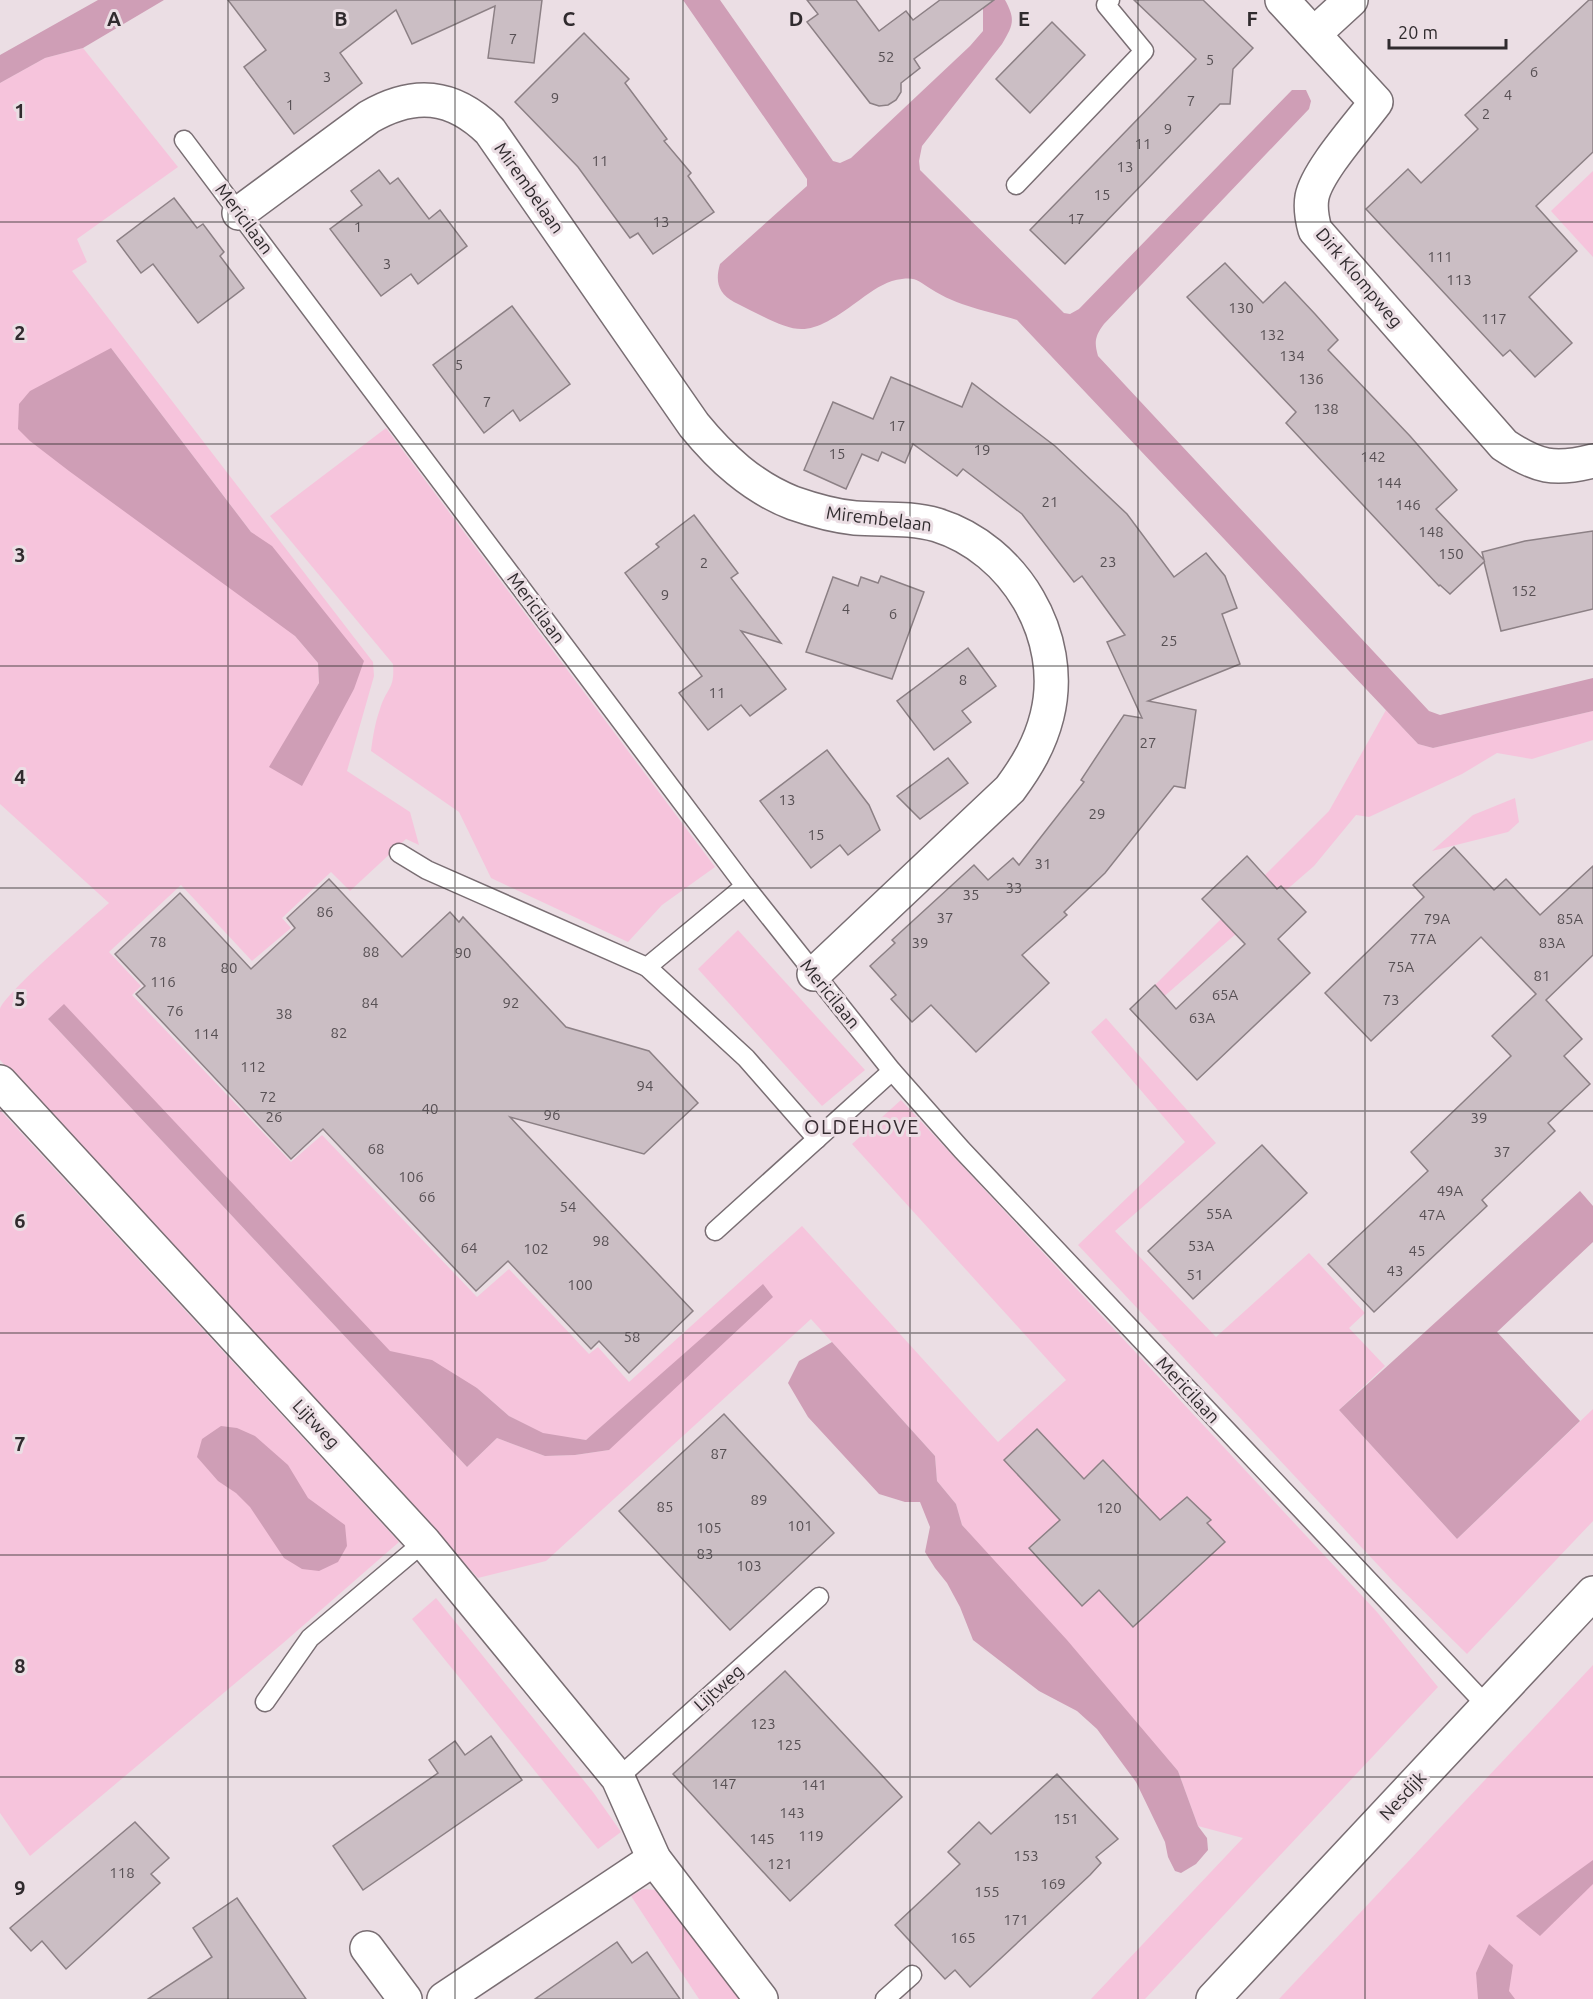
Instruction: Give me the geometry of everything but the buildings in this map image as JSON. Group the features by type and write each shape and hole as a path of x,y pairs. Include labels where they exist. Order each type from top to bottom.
{"street":[{"name":"Dirk Klompweg","path":"1282,0 1376,102 1324,171 1317,184 1312,197 1311,216 1315,230 1504,445 1524,458 1547,467 1572,466 1593,461"},
{"path":"1314,34 1351,0"},
{"name":"Mirembelaan","path":"239,213 384,108 418,99 436,100 456,106 474,116 490,131 694,425 714,449 737,470 763,488 792,502 822,512 855,518 915,521 936,525 957,533 977,544 996,559 1017,581 1032,604 1043,630 1049,657 1051,686 1040,740 1028,765 1010,789 814,974"},
{"name":"Lijtweg","path":"0,1082 424,1542 618,1778 654,1858 761,1999"},
{"name":"Nesdijk","path":"1213,1999 1593,1593"},
{"path":"444,1999 654,1858"},
{"path":"367,1947 405,1999"}],"lane":[{"path":"1016,185 1144,51 1106,4 1110,0"},
{"name":"Mericilaan","path":"184,140 745,886 892,1071 970,1158 1487,1706"},
{"path":"399,853 427,870 647,967 746,1058 817,1139"},
{"path":"647,967 745,886"},
{"path":"715,1231 892,1071"},
{"path":"266,1702 310,1638 424,1542"},
{"name":"Lijtweg","path":"618,1778 819,1597"},
{"path":"885,1999 912,1975"}],"shaded area":[{"path":"98,0 164,0 83,48 45,58 0,83 0,55"},
{"path":"683,0 720,0 833,161 840,163 851,158 983,31 983,8 976,0 1005,0 1012,18 1009,32 922,146 920,170 1064,313 1070,314 1079,309 1292,90 1306,90 1311,101 1309,109 1104,324 1096,339 1098,356 1429,711 1440,715 1593,678 1593,711 1433,748 1418,744 1017,320 951,300 911,279 887,283 827,321 814,327 801,329 774,322 724,295 718,281 720,264 807,186 807,179"},
{"path":"83,48 178,167 77,239 87,262 72,271 373,662 374,676 347,771 410,812 419,845 406,839 350,891 331,872 282,918 291,928 252,961 181,885 109,952 141,986 132,995 291,1162 322,1135 477,1297 509,1269 589,1354 598,1347 629,1382 802,1226 998,1442 1066,1380 852,1144 901,1100 1377,1612 1438,1687 1145,1999 1091,1999 1243,1838 1198,1826 1178,1771 962,1525 956,1504 937,1481 935,1456 811,1319 546,1561 478,1578 0,1060 0,1009 5,1001 16,988 109,903 0,804 0,83 45,58","holes":["111,348 251,532 354,689 270,767 319,683 318,663 295,636","64,1005 390,1352 477,1388 509,1416 543,1434 586,1440 646,1389 609,1450 575,1455 545,1456 497,1438 467,1467 48,1019"]},
{"path":"1593,171 1593,257 1551,211"},
{"path":"111,348 251,532 272,546 364,661 354,689 302,786 269,767 319,683 318,663 295,636 69,471 18,429 19,404 30,391"},
{"path":"386,428 715,867 662,905 628,942 491,878 459,812 371,751 378,714 392,684 393,664 270,516"},
{"path":"1386,710 1418,744 1433,748 1593,711 1593,740 1532,759 1497,753 1462,774 1369,817 1356,815 1314,866 1153,1006 1145,995 1329,811"},
{"path":"1515,798 1519,822 1508,832 1432,851 1473,815"},
{"path":"738,930 865,1070 822,1106 698,969"},
{"path":"64,1004 390,1351 432,1360 477,1388 509,1416 543,1433 586,1440 763,1284 773,1297 609,1450 575,1455 545,1456 497,1438 467,1467 48,1019"},
{"path":"1106,1018 1216,1143 1115,1231 1216,1337 1309,1253 1365,1313 1349,1328 1385,1366 1339,1410 1457,1539 1593,1409 1593,1521 1467,1654 1393,1581 1078,1245 1185,1142 1091,1032"},
{"path":"0,1110 399,1542 282,1644 30,1856 0,1813"},
{"path":"1580,1191 1593,1206 1593,1242 1497,1332 1580,1421 1457,1539 1339,1410"},
{"path":"832,1342 935,1456 937,1481 956,1504 962,1525 1067,1640 1178,1771 1198,1826 1207,1838 1208,1850 1196,1864 1181,1873 1175,1871 1168,1857 1165,1842 1136,1782 1097,1729 1077,1711 1039,1691 973,1640 960,1607 947,1583 925,1552 930,1527 920,1502 905,1502 879,1494 808,1417 788,1383 799,1361"},
{"path":"221,1426 237,1428 255,1436 288,1465 308,1498 345,1525 347,1546 338,1562 319,1571 302,1569 284,1558 250,1507 236,1493 218,1481 197,1457 202,1439"},
{"path":"436,1598 593,1792 621,1832 598,1849 412,1619"},
{"path":"1593,1665 1593,1999 1279,1999"},
{"path":"1593,1860 1593,1884 1540,1936 1516,1916"},
{"path":"643,1889 656,1890 669,1901 741,1999 699,1999 631,1896"},
{"path":"1489,1944 1513,1965 1509,1991 1515,1999 1478,1999 1476,1973"}],"district":[{"name":"OLDEHOVE","path":"862,1127"}]}
